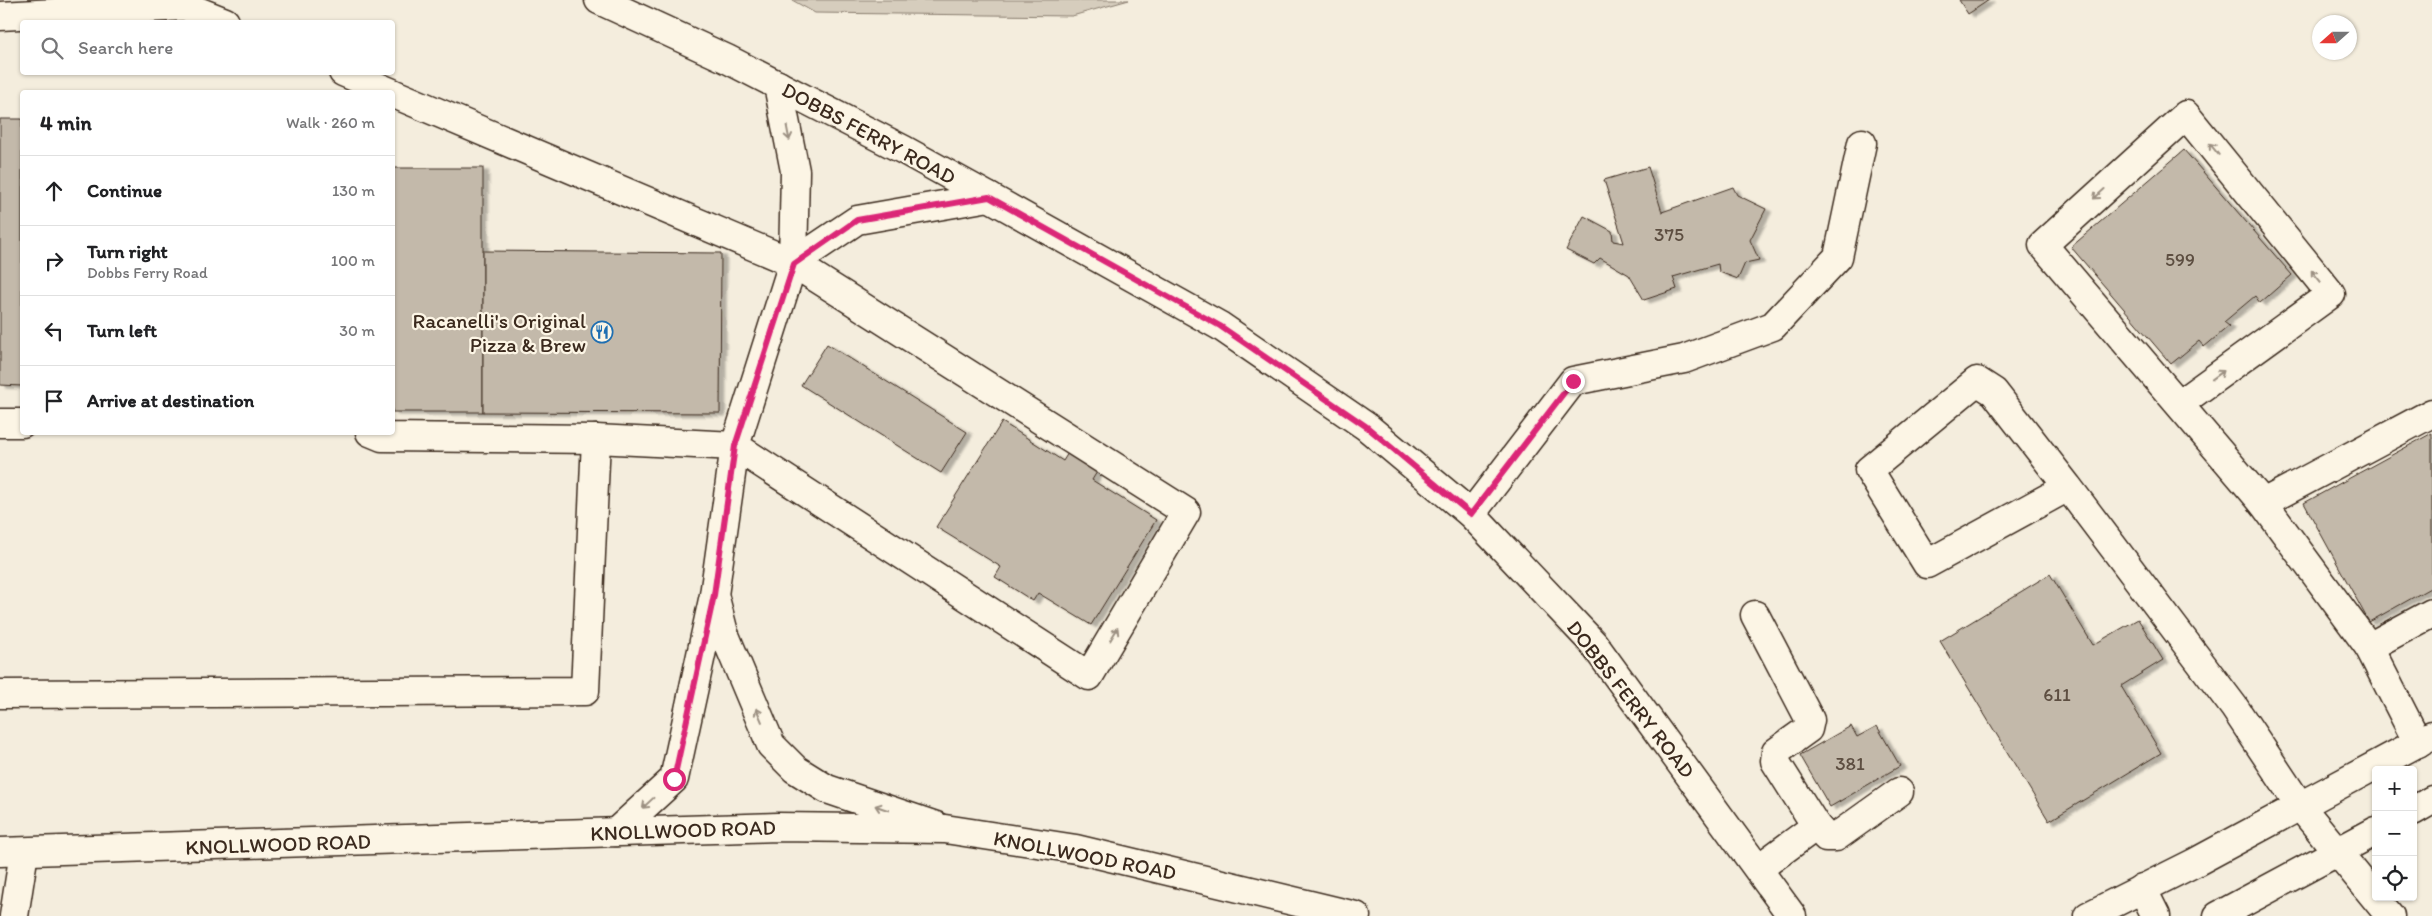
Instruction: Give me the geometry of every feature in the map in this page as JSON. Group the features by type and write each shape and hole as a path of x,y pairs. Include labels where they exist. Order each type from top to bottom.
{"main road":[{"name":"DOBBS FERRY ROAD","path":"599,0 778,85 904,150 989,197 1220,326 1367,427 1471,514 1593,643 1759,868 1792,916"},
{"path":"0,16 185,6 220,20"},
{"path":"350,75 384,90"},
{"path":"616,832 674,779 714,595 735,446 794,264 795,171 778,85"},
{"path":"377,435 382,437 596,439 735,446 1089,676 1186,512 794,264 395,95"},
{"path":"2088,916 2425,739 2370,648 2263,503 2043,245 2186,115 2331,294 2179,404"},
{"path":"1471,514 1573,381 1684,360 1773,326 1838,257 1862,143"},
{"path":"794,264 857,220 989,197"},
{"path":"2068,487 1927,564 1868,470 1977,381 1994,392 2068,487 2234,707 2300,806 2390,916"},
{"path":"2263,503 2432,413"},
{"path":"0,423 20,423"},
{"path":"0,694 585,691 596,439"},
{"path":"714,595 724,633 771,745 795,769 827,789 945,829"},
{"path":"2370,648 2432,613"},
{"path":"1755,615 1810,720 1808,729 1776,752 1775,761 1816,826 1826,837 1836,836 1898,792"},
{"path":"2417,809 2432,800"},
{"path":"1759,868 1816,826"},
{"name":"KNOLLWOOD ROAD","path":"12,852 777,827 945,829 1076,849 1356,916"},
{"path":"2218,916 2372,833"},
{"path":"12,852 14,916"},
{"path":"2142,888 2156,916"}],"shaded area":[{"path":"792,0 1129,0 1072,16 815,13"}],"building":[{"path":"1959,0 1989,0 1968,14"},
{"path":"0,119 20,119 20,386 0,385"},
{"path":"2184,150 2292,275 2260,303 2255,296 2224,322 2229,326 2204,347 2199,341 2171,364 2071,247"},
{"path":"1648,167 1662,212 1733,187 1737,195 1766,209 1750,240 1759,260 1745,263 1738,279 1719,272 1718,264 1673,277 1677,289 1644,300 1629,275 1600,258 1594,264 1566,250 1584,216 1612,231 1613,241 1624,243 1604,180"},
{"path":"395,168 483,168 483,412 395,412"},
{"name":"Racanelli's Original Pizza & Brew","path":"483,251 721,253 720,413 483,412"},
{"path":"827,344 967,432 941,473 801,385"},
{"path":"1002,422 1063,461 1071,448 1100,467 1092,480 1156,520 1091,625 1038,593 1033,601 995,577 1001,567 936,527"},
{"path":"2432,433 2432,587 2369,622 2304,503"},
{"path":"2050,574 2093,645 2138,619 2163,660 2121,686 2161,753 2049,821 1940,641"},
{"path":"1851,726 1857,737 1877,726 1900,766 1830,807 1800,755"}],"place":[{"name":"Racanelli's Original Pizza & Brew","path":"602,332"}],"route":[{"path":"674,779 714,595 735,446 794,264 857,220 989,197 1220,326 1367,427 1471,514 1573,381"}]}
